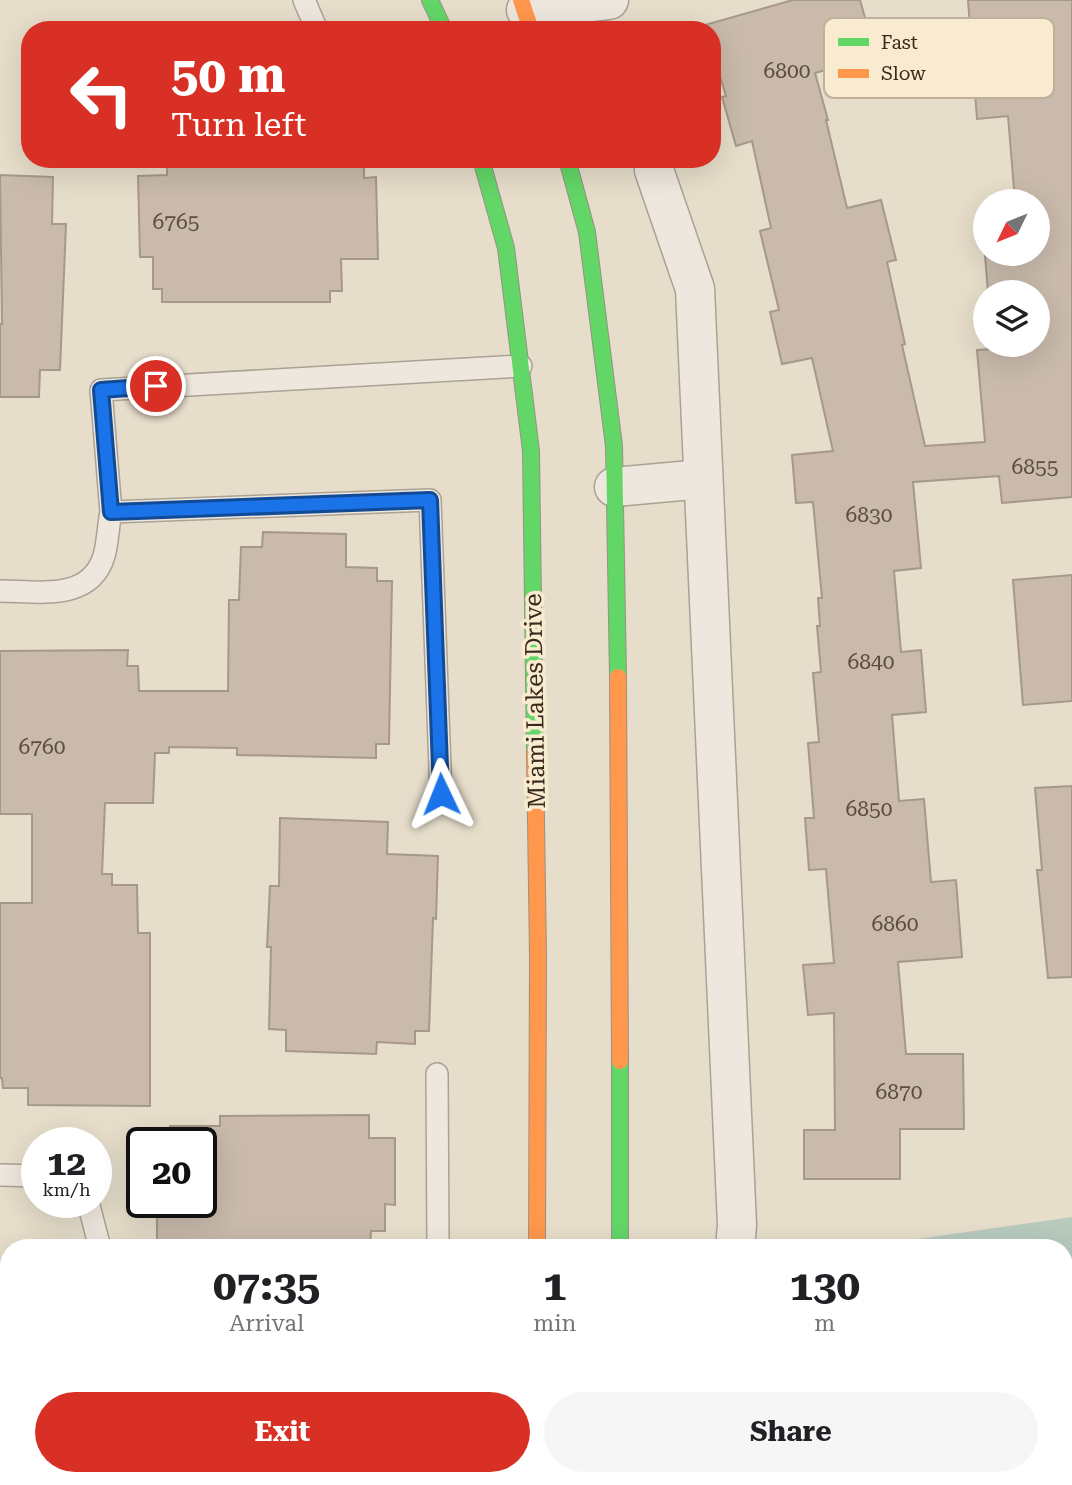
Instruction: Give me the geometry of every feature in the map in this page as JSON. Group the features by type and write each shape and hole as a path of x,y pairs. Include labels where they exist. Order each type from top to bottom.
{"main road":[{"path":"430,0 440,21"},
{"name":"Miami Lakes Drive","path":"484,168 506,248 531,451 536,706 537,1239"},
{"path":"569,168 587,232 614,446 619,705 620,1239"}],"street":[{"path":"526,13 609,0"},
{"path":"654,170 695,289 735,1239"},
{"path":"614,487 703,479"}],"lane":[{"path":"304,0 313,21"},
{"path":"0,591 74,590 92,578 103,557 111,512 101,390 521,366"},
{"path":"111,512 430,500 441,794"},
{"path":"437,1074 438,1239"},
{"path":"0,1175 21,1176"},
{"path":"93,1218 98,1239"}],"shaded area":[{"path":"1072,1217 1072,1239 917,1239"}],"building":[{"path":"793,0 860,0 865,18 824,18 824,70 815,73 847,208 881,200 896,260 887,262 925,446 985,442 978,357 1050,357 1050,280 987,280 986,266 1050,266 1050,189 1014,189 1008,116 977,119 975,98 1054,98 1054,18 969,18 968,0 1072,0 1072,497 1002,503 999,476 913,482 921,568 894,571 901,652 921,650 926,712 892,715 899,801 924,799 931,882 956,880 962,957 898,962 906,1054 963,1054 964,1129 900,1129 900,1179 804,1179 804,1130 835,1130 834,1013 808,1015 803,965 834,963 826,869 809,870 805,818 814,818 808,743 819,742 813,673 821,672 817,626 820,626 818,598 822,598 813,502 796,503 792,455 833,451 812,358 782,364 770,312 779,310 760,231 771,228 752,141 736,146 722,97 726,96 721,80 721,21"},
{"path":"167,168 364,168 364,178 376,177 378,259 341,259 342,291 330,291 330,302 162,302 162,289 153,289 153,257 140,257 138,176 167,175"},
{"path":"0,175 53,177 52,224 66,224 60,370 40,370 39,397 0,397"},
{"path":"263,532 346,534 346,567 377,568 377,581 392,581 389,744 376,744 376,758 237,755 237,748 169,747 169,753 155,753 153,803 105,803 102,874 112,874 112,885 137,885 138,933 150,933 150,1106 28,1105 28,1088 3,1088 0,1078 0,903 32,903 32,814 0,814 0,651 128,650 127,666 138,666 139,691 228,691 229,600 239,600 241,547 262,547"},
{"path":"1072,575 1072,701 1023,705 1013,580"},
{"path":"1072,786 1072,977 1048,978 1037,870 1042,870 1035,788"},
{"path":"280,818 388,822 387,854 438,856 429,1031 415,1031 415,1044 377,1042 376,1054 286,1051 286,1030 269,1029 271,947 267,947 270,886 279,886"},
{"path":"369,1115 369,1138 395,1138 395,1205 385,1204 385,1231 371,1231 371,1239 157,1239 157,1218 217,1218 217,1127 170,1126 220,1126 220,1116"}],"traffic: fast":[{"path":"430,0 440,21"},
{"path":"484,168 506,248 531,451 535,753"},
{"path":"569,168 587,232 614,446 618,677"},
{"path":"620,1061 620,1239"}],"traffic: slow":[{"path":"521,0 528,21"},
{"path":"618,677 620,1061"},
{"path":"535,753 538,955 537,1239"}],"route":[{"path":"156,386 101,390 111,512 430,500 441,794"}]}
